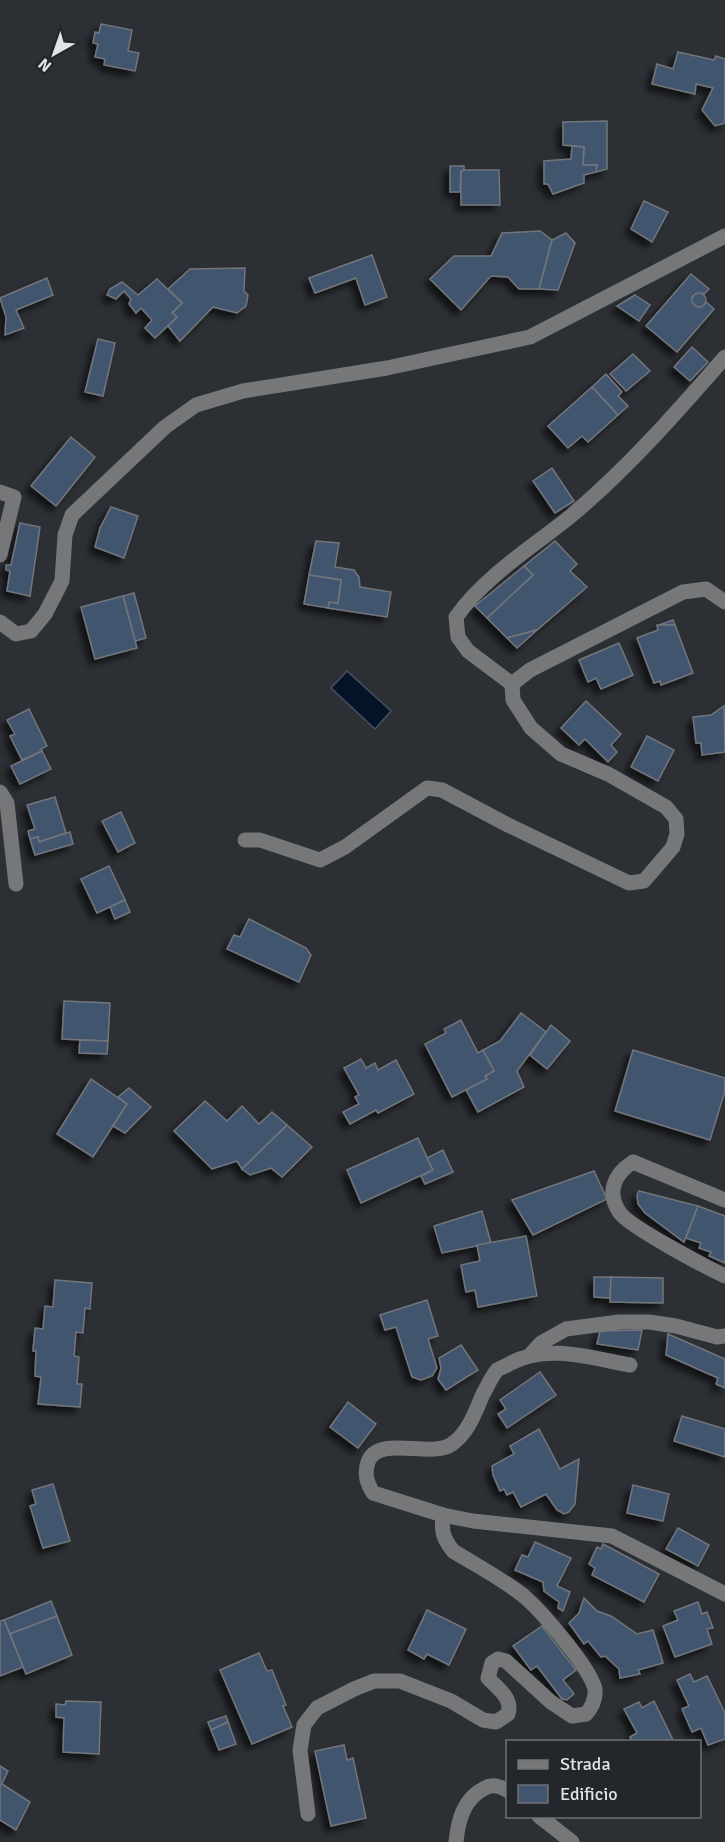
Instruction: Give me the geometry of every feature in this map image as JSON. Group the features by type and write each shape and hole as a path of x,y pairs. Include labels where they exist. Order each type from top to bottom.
{"street":[{"path":"0,622 16,634 31,631 45,614 62,581 64,535 72,515 165,427 196,405 243,392 387,368 530,337 725,236"},
{"path":"245,840 260,840 320,860 345,847 427,788 442,790 629,884 644,881 673,847 677,834 676,819 666,807 608,774 561,754 531,728 513,700 512,684 468,651 458,637 456,617 468,600 515,559 573,514 654,437 725,357"},
{"path":"0,555 7,494"},
{"path":"512,684 530,670 682,592 706,589 725,602"},
{"path":"0,792 7,803 16,884"},
{"path":"725,1200 633,1162 622,1169 616,1177 613,1195 621,1214 643,1230 725,1276"},
{"path":"725,1336 717,1338 658,1323 619,1322 566,1329 542,1343 531,1354 497,1371 484,1392 469,1427 454,1443 445,1449 389,1448 376,1452 369,1458 366,1468 366,1479 373,1493 443,1515 472,1521 612,1536 725,1594"},
{"path":"531,1354 567,1353 630,1365"},
{"path":"308,1814 300,1750 304,1725 316,1708 374,1681 400,1681 451,1701 483,1720 496,1722 508,1714 510,1707 509,1700 488,1678 492,1664 498,1659 506,1660 551,1702 572,1716 586,1714 591,1708 595,1694 594,1687 577,1657 525,1597 453,1551 445,1541 441,1530 443,1515"},
{"path":"456,1842 457,1827 473,1794 489,1786 502,1787 506,1790"},
{"path":"542,1818 572,1842"}],"water":[{"path":"347,671 391,711 375,729 331,688"}],"building":[{"path":"101,24 132,30 128,51 139,53 135,71 104,65 105,59 95,57 98,44 93,43 95,32 99,33"},
{"path":"678,52 714,60 716,56 725,59 725,123 715,126 702,110 713,88 696,84 695,94 652,84 657,64 673,69"},
{"path":"607,121 607,169 596,172 597,165 583,165 584,147 563,145 563,122"},
{"path":"572,146 584,147 583,165 597,165 596,172 584,175 584,183 553,194 548,184 544,184 544,161 571,159"},
{"path":"450,166 464,166 461,172 460,192 450,192"},
{"path":"464,170 499,170 500,205 461,205 461,172"},
{"path":"644,201 668,212 652,242 631,229"},
{"path":"540,231 552,240 539,289 519,289 508,277 491,276 461,310 430,279 454,256 491,256 502,233"},
{"path":"566,233 575,243 558,290 539,289 552,240"},
{"path":"372,255 387,297 365,305 356,278 315,293 309,278"},
{"path":"245,268 244,291 248,295 246,306 237,313 213,307 180,341 168,326 177,317 172,313 182,303 168,289 190,269"},
{"path":"691,274 709,289 704,294 695,294 692,297 695,305 701,307 706,302 714,309 677,352 646,326"},
{"path":"47,278 53,295 16,310 24,328 5,335 6,317 0,298"},
{"path":"157,279 182,303 172,313 177,317 155,338 145,328 152,320 141,308 136,313 129,304 131,299 124,291 116,299 107,295 110,289 122,282 138,295"},
{"path":"699,293 704,295 706,300 704,305 699,307 694,305 692,300 694,295"},
{"path":"635,295 650,305 639,321 617,306"},
{"path":"98,339 115,343 103,396 85,392"},
{"path":"692,347 708,362 690,381 674,367"},
{"path":"633,354 650,371 626,391 610,374"},
{"path":"606,374 622,392 618,396 628,406 618,415 592,387"},
{"path":"592,387 618,415 588,442 582,436 568,448 548,426"},
{"path":"71,437 95,457 56,506 31,486"},
{"path":"552,468 574,501 555,513 533,481"},
{"path":"111,507 138,516 124,558 95,547 100,528"},
{"path":"20,523 40,527 30,596 7,591 10,571 6,570 6,565 11,565"},
{"path":"316,541 339,543 335,567 354,570 359,577 360,587 391,592 387,617 328,608 329,602 338,603 341,580 309,575"},
{"path":"555,541 577,564 570,571 587,587 537,630 507,638 487,618 533,575 524,566"},
{"path":"524,566 533,575 487,618 475,606"},
{"path":"309,575 341,580 338,603 329,602 328,608 304,604"},
{"path":"134,593 146,638 135,641 123,596"},
{"path":"123,596 137,648 95,659 81,607"},
{"path":"673,620 675,625 659,625"},
{"path":"657,625 675,625 693,673 661,685 660,681 654,683 637,638 658,630"},
{"path":"537,630 517,648 507,638"},
{"path":"619,643 633,675 601,689 596,678 588,682 579,660"},
{"path":"586,701 621,734 611,745 617,752 608,762 585,739 579,745 561,728"},
{"path":"724,706 725,752 702,755 701,743 696,743 693,717 711,715"},
{"path":"29,709 47,746 41,749 42,751 22,760 10,736 15,734 7,720"},
{"path":"647,736 674,750 658,781 631,767"},
{"path":"42,751 51,769 20,784 11,766"},
{"path":"55,797 66,833 39,842 38,837 30,839 28,831 35,829 27,805"},
{"path":"121,812 135,843 118,852 102,821"},
{"path":"70,832 73,844 35,855 30,839 38,837 39,842"},
{"path":"109,866 125,900 97,913 81,879"},
{"path":"125,900 130,912 115,919 110,907"},
{"path":"249,919 306,948 311,955 299,982 227,949 234,935 240,937"},
{"path":"64,1001 110,1003 108,1041 62,1039"},
{"path":"521,1013 546,1032 517,1071 524,1087 478,1112 466,1090 487,1079 485,1076 494,1071 483,1050 500,1041"},
{"path":"461,1020 478,1053 483,1050 494,1071 485,1076 487,1079 452,1097 425,1044 446,1033 444,1029"},
{"path":"551,1025 570,1041 547,1069 530,1055"},
{"path":"80,1040 108,1041 107,1054 79,1053"},
{"path":"633,1050 725,1078 725,1091 710,1140 615,1111"},
{"path":"361,1059 366,1068 375,1063 378,1070 396,1060 414,1094 378,1113 376,1110 350,1124 343,1112 359,1104 355,1097 359,1095 344,1068"},
{"path":"91,1079 127,1104 93,1157 57,1134"},
{"path":"129,1088 151,1107 125,1133 113,1126 127,1104 118,1097"},
{"path":"205,1101 227,1121 242,1106 259,1124 272,1112 287,1125 242,1169 237,1161 212,1169 174,1131"},
{"path":"287,1125 312,1147 282,1177 271,1168 250,1175 242,1169"},
{"path":"418,1138 433,1170 361,1203 347,1170"},
{"path":"443,1150 453,1172 425,1184 421,1176 433,1170 427,1158"},
{"path":"594,1171 607,1199 533,1235 512,1200"},
{"path":"639,1191 698,1206 684,1242 645,1213 638,1204"},
{"path":"698,1206 725,1216 725,1263 709,1256 711,1252 699,1248 701,1243 686,1238"},
{"path":"482,1211 491,1243 442,1253 434,1226"},
{"path":"526,1236 537,1296 478,1307 475,1290 466,1292 461,1265 480,1261 477,1245"},
{"path":"594,1277 611,1277 610,1298 594,1297"},
{"path":"611,1277 663,1278 663,1303 610,1302"},
{"path":"55,1280 92,1283 90,1309 85,1308 83,1333 76,1332 74,1356 79,1357 77,1384 82,1384 80,1407 38,1404 41,1377 35,1376 36,1351 33,1351 35,1328 43,1329 45,1306 53,1307"},
{"path":"427,1300 438,1336 428,1339 437,1368 432,1376 421,1380 412,1377 396,1327 385,1330 380,1315"},
{"path":"642,1330 638,1350 597,1344 600,1331"},
{"path":"668,1334 725,1359 725,1388 716,1384 718,1378 666,1355"},
{"path":"461,1345 478,1370 446,1390 438,1379 441,1368 439,1358"},
{"path":"540,1372 556,1395 507,1428 498,1414 506,1409 500,1400"},
{"path":"348,1402 376,1424 358,1448 330,1427"},
{"path":"682,1416 725,1429 725,1457 674,1441"},
{"path":"539,1429 560,1469 579,1459 575,1504 569,1512 564,1514 557,1510 546,1494 521,1507 513,1492 507,1495 504,1489 500,1491 493,1475 492,1466 514,1454 510,1446"},
{"path":"53,1484 70,1541 43,1548 30,1506 36,1504 32,1490"},
{"path":"633,1485 669,1494 663,1521 627,1513"},
{"path":"678,1528 709,1545 698,1566 666,1549"},
{"path":"535,1542 571,1558 557,1586 570,1592 563,1611 558,1608 559,1602 544,1591 543,1582 515,1570 522,1555 528,1557"},
{"path":"603,1544 659,1574 644,1602 592,1575 595,1568 589,1564 597,1547 601,1549"},
{"path":"584,1598 597,1611 611,1616 637,1634 653,1630 663,1663 638,1670 640,1674 620,1678 619,1669 605,1656 601,1657 588,1641 584,1644 569,1623 579,1613"},
{"path":"51,1601 57,1616 10,1634 4,1620"},
{"path":"698,1602 702,1614 707,1612 713,1628 707,1629 712,1644 675,1657 663,1626 678,1620 674,1611"},
{"path":"427,1610 466,1629 449,1665 427,1654 424,1659 408,1650"},
{"path":"57,1616 72,1655 26,1674 10,1634"},
{"path":"4,1620 23,1667 0,1676 0,1621"},
{"path":"542,1626 576,1670 563,1680 574,1694 567,1700 562,1699 537,1666 531,1670 513,1646"},
{"path":"259,1653 267,1671 272,1670 292,1727 252,1744 220,1670"},
{"path":"690,1674 694,1682 707,1676 725,1713 725,1739 708,1745 701,1728 692,1732 682,1709 689,1706 677,1680"},
{"path":"66,1701 101,1702 99,1754 63,1752 64,1718 56,1717 56,1704 65,1705"},
{"path":"654,1701 673,1740 632,1740 630,1737 637,1733 624,1709 639,1702 642,1708"},
{"path":"226,1716 228,1722 211,1730 208,1722"},
{"path":"228,1722 236,1744 219,1750 211,1730"},
{"path":"344,1745 347,1760 353,1758 366,1818 331,1826 315,1751"},
{"path":"0,1766 8,1771 2,1784 30,1802 16,1830 0,1820"}]}
